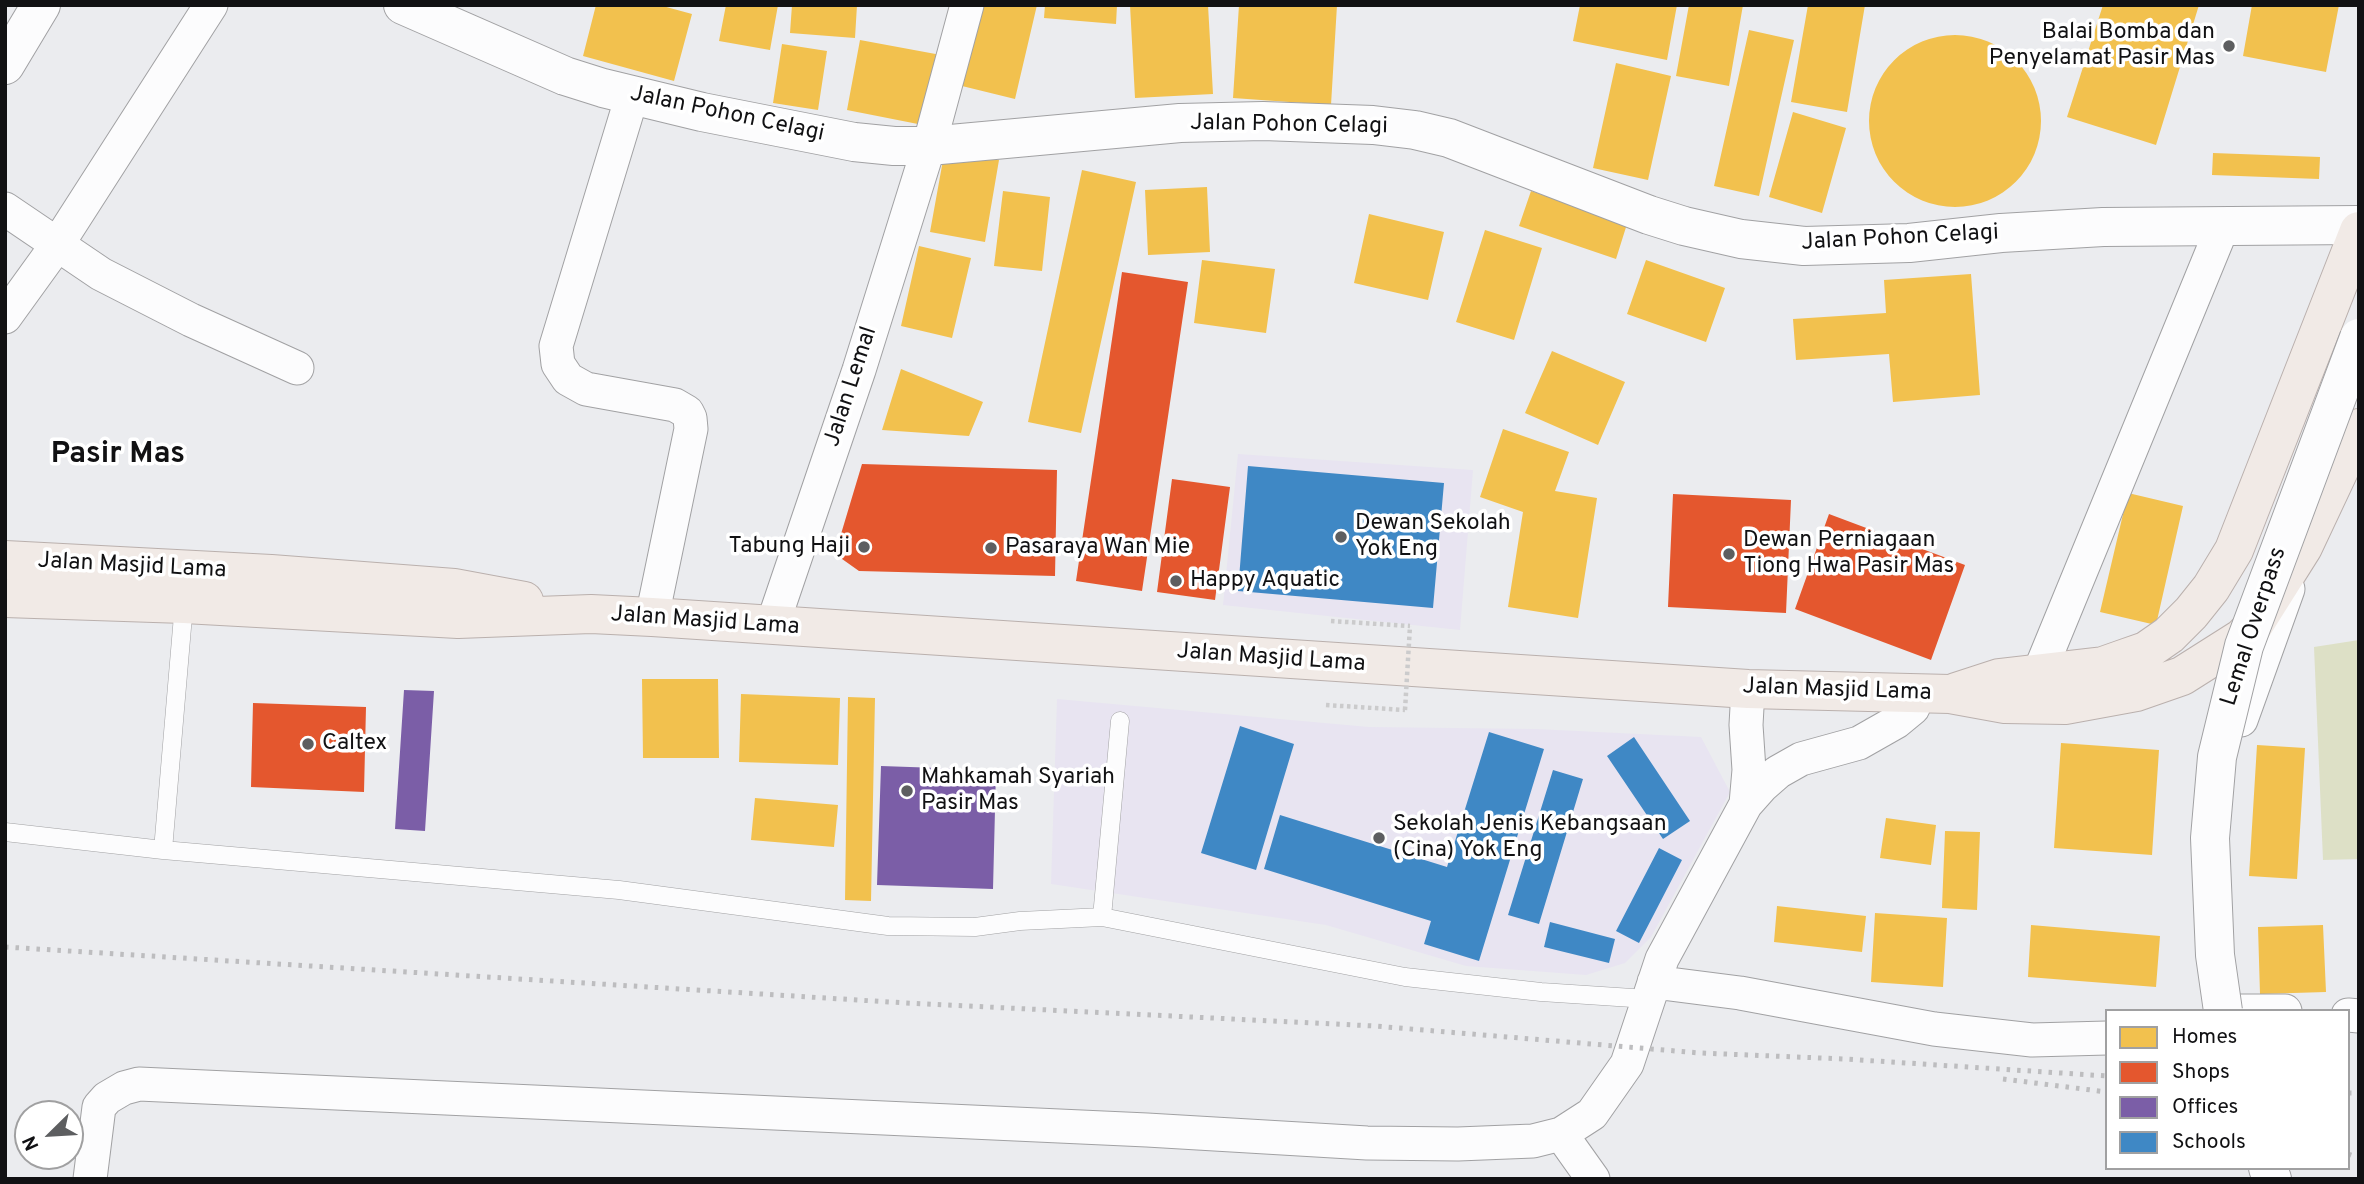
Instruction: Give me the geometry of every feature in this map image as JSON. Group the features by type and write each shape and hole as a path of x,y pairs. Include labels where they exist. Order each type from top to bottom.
{"highway":[{"name":"Jalan Masjid Lama","path":"1934,693 1999,678 2103,666 2146,651 2169,635 2211,588 2234,550 2359,231"},
{"name":"Jalan Masjid Lama","path":"5,560 392,599 458,619 591,614 652,617 1748,689 1934,693 2005,704 2065,705 2136,692 2182,676 2242,638 2252,628 2303,547 2359,428"},
{"name":"Jalan Masjid Lama","path":"5,598 184,604 392,599"}],"street":[{"path":"5,65 41,5"},
{"path":"5,317 57,245 211,5"},
{"name":"Jalan Pohon Celagi","path":"403,5 565,76 632,96 702,112 854,142 929,146 1180,123 1262,121 1335,123 1415,130 1449,138 1649,215 1711,233 1774,244 1804,246 1909,243 2001,233 2103,227 2359,225"},
{"name":"Jalan Lemal","path":"772,626 859,370 929,146 967,5"},
{"path":"632,96 556,346 558,364 568,379 586,389 676,405 687,412 690,418 691,429 652,617"},
{"path":"5,209 101,274 297,368"},
{"path":"2039,673 2222,228"},
{"name":"Lemal Overpass","path":"2227,1009 2214,955 2211,851 2217,757 2244,646 2359,338"},
{"path":"2227,1009 2219,902 2222,832 2241,721 2303,547"},
{"path":"2182,676 2201,677 2222,685 2232,699 2241,721"},
{"path":"1746,804 1749,770 1746,725 1748,689"},
{"path":"90,1179 99,1107 107,1098 124,1088 139,1084 1119,1128 1367,1143 1458,1144 1533,1140 1561,1134 1592,1114 1628,1064 1651,991 1676,931 1746,804 1778,772 1801,759 1859,743 1896,722 1934,693"},
{"path":"1651,991 1740,993 1934,1029 2032,1040 2105,1038"},
{"path":"1561,1134 1593,1179"}],"lane":[{"path":"163,850 184,604"},
{"path":"1102,917 1120,721"},
{"path":"5,832 163,850 619,890 888,926 975,927 1034,920 1102,917 1405,977 1541,992 1651,991"}],"path":[{"path":"1326,705 1405,710 1410,626 1331,621"}],"shaded area":[{"name":"Dewan Sekolah Yok Eng","path":"1238,454 1473,470 1460,630 1223,605"},
{"name":"Sekolah Jenis Kebangsaan (Cina) Yok Eng","path":"1057,699 1369,727 1536,729 1701,737 1730,792 1651,937 1625,963 1586,975 1466,966 1326,925 1051,884"}],"green space":[{"path":"2359,640 2359,859 2323,860 2314,647"}],"building: Homes":[{"path":"596,5 659,5 692,14 674,81 583,56"},
{"path":"726,5 778,5 770,50 719,41"},
{"path":"792,5 857,5 855,38 790,33"},
{"path":"981,5 1037,5 1015,99 962,86"},
{"path":"1045,5 1117,5 1116,24 1044,18"},
{"path":"1130,5 1208,5 1213,94 1135,98"},
{"path":"1239,5 1337,5 1331,105 1233,98"},
{"path":"1580,5 1677,5 1667,60 1573,41"},
{"path":"1689,5 1743,5 1729,86 1676,76"},
{"path":"1808,5 1865,5 1847,112 1791,102"},
{"path":"2103,5 2199,5 2156,145 2067,117"},
{"path":"2252,5 2339,5 2326,72 2243,56"},
{"path":"1749,30 1794,40 1759,196 1714,186"},
{"path":"1955,35 1988,42 2016,60 2034,88 2041,121 2034,154 2016,182 1988,200 1955,207 1922,200 1894,182 1876,154 1869,121 1876,88 1894,60 1922,42"},
{"path":"860,40 941,55 928,126 847,110"},
{"path":"782,44 827,51 818,110 773,103"},
{"path":"1616,63 1671,76 1648,180 1593,168"},
{"path":"1793,112 1846,128 1822,213 1769,197"},
{"path":"945,149 999,160 985,242 930,232"},
{"path":"2213,153 2320,157 2319,179 2212,175"},
{"path":"1082,170 1136,182 1081,433 1028,422"},
{"path":"1207,187 1210,252 1148,255 1145,190"},
{"path":"1003,191 1050,197 1042,271 994,266"},
{"path":"1531,191 1627,224 1616,259 1519,226"},
{"path":"1369,214 1444,232 1428,300 1354,283"},
{"path":"1485,230 1542,248 1514,340 1456,322"},
{"path":"919,246 971,258 952,338 901,326"},
{"path":"1202,260 1275,269 1266,333 1194,323"},
{"path":"1646,260 1725,288 1706,342 1627,314"},
{"path":"1971,274 1980,395 1893,402 1889,354 1796,360 1793,319 1886,313 1884,280"},
{"path":"1552,351 1625,382 1598,445 1525,413"},
{"path":"901,369 983,402 969,436 882,430"},
{"path":"1503,429 1569,452 1555,491 1597,498 1578,618 1508,607 1523,512 1480,497"},
{"path":"2128,493 2183,506 2156,625 2100,612"},
{"path":"642,679 718,679 719,758 643,758"},
{"path":"741,694 840,698 838,765 739,762"},
{"path":"848,697 875,698 871,901 845,900"},
{"path":"2061,743 2159,750 2152,855 2054,848"},
{"path":"2257,745 2305,748 2297,879 2249,876"},
{"path":"755,798 838,805 834,847 751,840"},
{"path":"1886,818 1936,825 1931,865 1880,858"},
{"path":"1945,831 1980,832 1977,910 1942,908"},
{"path":"1777,906 1866,916 1862,952 1774,942"},
{"path":"1875,913 1947,918 1943,987 1871,982"},
{"path":"2031,925 2160,936 2156,987 2028,977"},
{"path":"2323,925 2326,992 2260,994 2258,927"}],"building: Shops":[{"path":"1122,272 1188,282 1142,591 1076,581"},
{"path":"862,464 1057,470 1055,576 859,571 835,554"},
{"path":"1172,479 1230,487 1215,600 1157,592"},
{"name":"Dewan Perniagaan Tiong Hwa Pasir Mas","path":"1673,494 1791,500 1786,613 1668,607"},
{"path":"1829,514 1965,565 1931,660 1795,609"},
{"path":"253,703 366,707 364,792 251,787"}],"building: Offices":[{"path":"404,690 434,691 425,831 395,829"},
{"path":"881,766 996,770 993,889 877,885"}],"building: Schools":[{"name":"Dewan Sekolah Yok Eng","path":"1248,466 1444,483 1433,608 1238,591"},
{"path":"1240,726 1294,744 1256,870 1201,853"},
{"path":"1489,732 1544,749 1479,961 1424,944 1431,921 1264,869 1280,815 1447,867"},
{"path":"1634,737 1690,821 1663,839 1607,756"},
{"path":"1553,770 1583,779 1539,924 1508,915"},
{"path":"1659,848 1682,860 1639,943 1616,931"},
{"path":"1550,922 1615,939 1609,963 1544,947"}],"railway":[{"path":"5,947 906,1003 1375,1026 1700,1053 1845,1059 2105,1076"},
{"path":"2003,1079 2105,1092"},
{"path":"2350,1093 2359,1093"},
{"path":"2350,1155 2359,1158"}],"place":[{"name":"Balai Bomba dan Penyelamat Pasir Mas","path":"2229,46"},
{"name":"Dewan Sekolah Yok Eng","path":"1341,537"},
{"name":"Tabung Haji","path":"864,547"},
{"name":"Pasaraya Wan Mie","path":"991,548"},
{"name":"Dewan Perniagaan Tiong Hwa Pasir Mas","path":"1729,554"},
{"name":"Happy Aquatic","path":"1176,581"},
{"name":"Caltex","path":"308,744"},
{"name":"Mahkamah Syariah Pasir Mas","path":"907,791"},
{"name":"Sekolah Jenis Kebangsaan (Cina) Yok Eng","path":"1379,838"}],"district":[{"name":"Pasir Mas","path":"118,456"}]}
